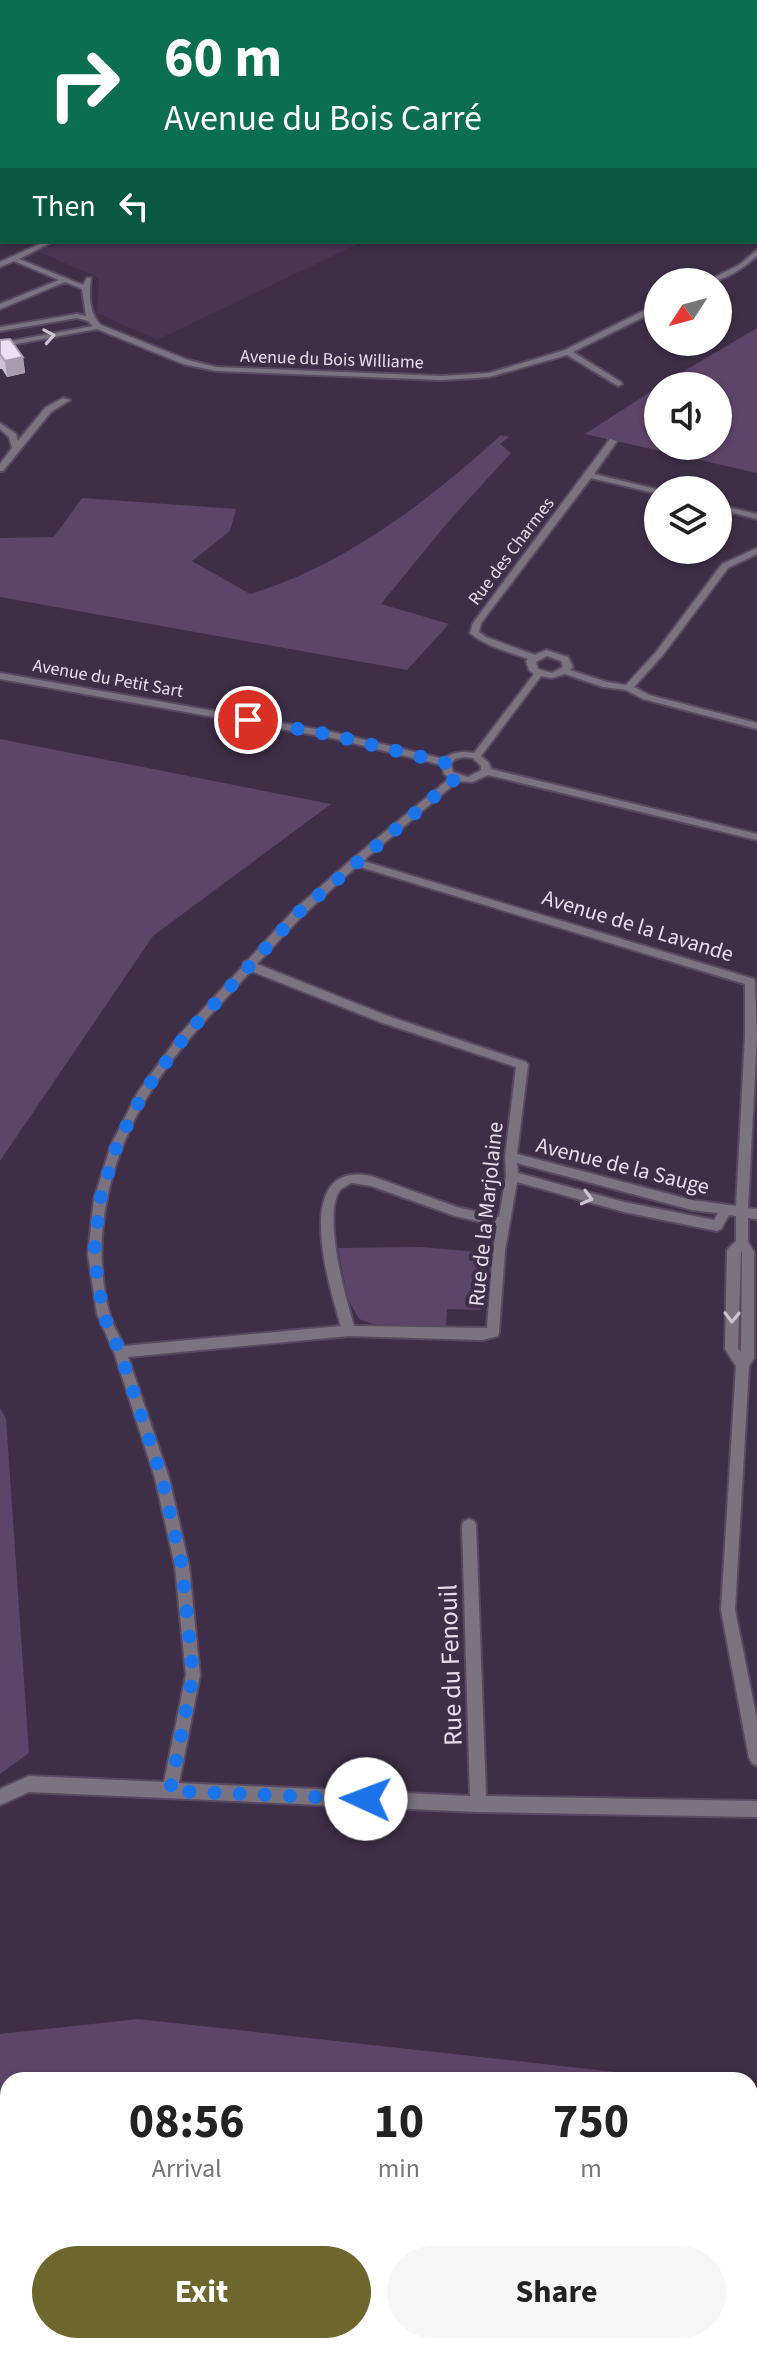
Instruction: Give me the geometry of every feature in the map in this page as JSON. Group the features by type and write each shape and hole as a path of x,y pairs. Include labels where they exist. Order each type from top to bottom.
{"street":[{"path":"0,265 45,244"},
{"path":"732,270 757,252"},
{"path":"14,259 80,287 90,319 98,327"},
{"path":"80,287 89,279"},
{"path":"0,307 64,280"},
{"path":"77,316 82,306 80,287"},
{"name":"Avenue du Bois Williame","path":"98,327 201,366 249,373 458,377 516,369 568,352 644,314"},
{"path":"0,329 77,316 90,319"},
{"path":"0,345 98,327"},
{"path":"568,352 618,384"},
{"path":"0,469 48,410 66,400"},
{"path":"0,425 13,436 16,448"},
{"name":"Rue des Charmes","path":"534,658 483,639 474,633 477,623 613,441"},
{"path":"589,475 644,489"},
{"path":"732,511 757,517"},
{"path":"628,688 659,654 725,566 757,551"},
{"path":"565,671 568,663 560,656 546,653 534,658 531,666 539,673 553,675 565,671 606,685 628,688 646,697 757,726"},
{"path":"476,756 539,673"},
{"name":"Avenue du Petit Sart","path":"0,676 332,735 446,763"},
{"path":"476,756 486,765 486,771 479,777 468,780 456,778 445,769 452,757 476,756"},
{"path":"486,771 757,837"},
{"path":"170,1791 193,1675 182,1566 162,1478 120,1352 103,1314 94,1254 100,1199 117,1145 152,1081 185,1036 248,965 355,862 456,778"},
{"name":"Avenue de la Lavande","path":"355,862 750,982 751,1036 742,1243 733,1250 731,1349 743,1365 728,1610 757,1758"},
{"name":"Rue de la Marjolaine","path":"120,1352 349,1331 482,1335 493,1332 522,1065 384,1019 248,965"},
{"name":"Avenue de la Sauge","path":"511,1157 692,1205 757,1214"},
{"name":"Avenue de la Sauge","path":"512,1176 624,1207 717,1226 725,1211"},
{"path":"349,1331 328,1249 329,1212 334,1190 342,1182 351,1178 367,1180 503,1223"},
{"name":"Rue du Fenouil","path":"469,1525 478,1804"},
{"path":"0,1797 29,1784 478,1804 757,1809"}],"shaded area":[{"path":"59,244 358,244 157,340 97,313 99,278 37,251"},
{"path":"757,328 757,473 700,460 732,460 732,372 683,372 710,356 732,356 732,343"},
{"path":"644,396 644,447 585,434"},
{"path":"501,435 509,437 500,444 511,453 448,522 381,604 449,624 407,670 0,597 0,538 54,537 82,498 236,509 230,531 192,561 250,594 319,566 384,528 444,484"},
{"path":"0,739 331,804 153,936 0,1161"},
{"path":"421,1247 489,1253 482,1310 447,1309 446,1326 373,1324 359,1319 348,1299 338,1248"},
{"path":"0,1408 6,1418 29,1753 0,1774"},
{"path":"138,2019 615,2072 0,2072 0,2034"}],"building":[{"path":"10,339 23,357 5,361 0,354 0,340"}],"route":[{"path":"248,720 332,735 446,763 445,769 456,778 298,913 231,982 185,1036 144,1092 117,1145 100,1199 94,1254 103,1314 120,1352 162,1478 182,1566 193,1675 170,1791 366,1799"}]}
